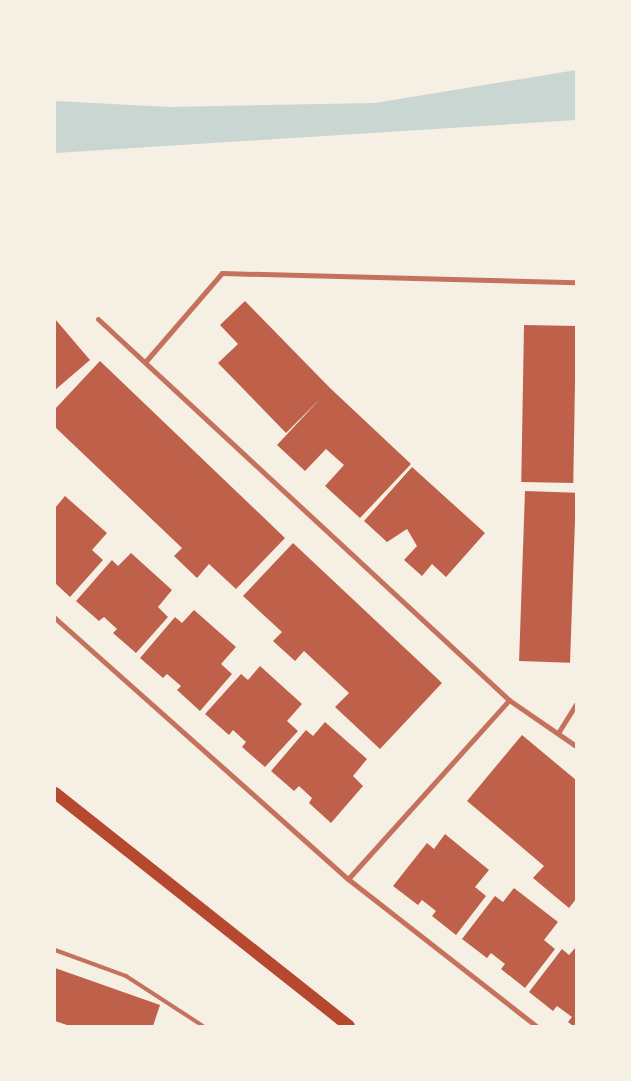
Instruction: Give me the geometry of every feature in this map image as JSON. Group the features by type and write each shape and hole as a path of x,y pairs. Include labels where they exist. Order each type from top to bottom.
{"main road":[{"path":"55,793 349,1026"}],"street":[{"path":"146,361 222,273 576,282"},
{"path":"98,319 146,361 509,700 576,746"},
{"path":"55,618 348,879 536,1026"},
{"path":"348,879 509,700"},
{"path":"558,733 576,704"}],"lane":[{"path":"55,950 126,976 202,1026"}],"shaded area":[{"path":"576,70 576,120 55,153 55,101 170,107 375,103"}],"building":[{"path":"245,301 330,388 411,464 360,518 325,486 344,465 326,449 305,471 277,445 320,399 286,433 218,363 238,344 220,325"},
{"path":"55,319 90,360 55,390"},
{"path":"524,325 576,326 573,483 521,482"},
{"path":"100,361 285,538 236,589 209,564 197,578 174,556 182,548 55,427 55,409"},
{"path":"412,467 485,533 446,577 432,564 422,576 404,560 417,546 407,529 387,542 364,521"},
{"path":"525,491 576,493 570,663 519,661"},
{"path":"65,496 107,533 92,550 103,560 70,597 55,583 55,508"},
{"path":"293,543 442,683 380,749 335,707 349,693 304,651 295,661 273,641 282,632 243,596"},
{"path":"131,553 172,590 158,607 168,617 136,653 113,633 117,629 104,617 99,621 76,601 112,560 118,566"},
{"path":"194,610 236,647 221,664 232,674 200,711 177,690 181,686 167,674 163,678 140,658 175,617 182,623"},
{"path":"260,666 302,704 287,721 298,731 265,767 242,747 246,742 233,730 229,735 205,714 241,674 248,680"},
{"path":"325,722 367,759 353,776 363,786 331,823 309,803 312,798 299,786 294,791 271,771 306,730 313,736"},
{"path":"522,735 576,780 576,899 569,908 533,878 544,866 467,801"},
{"path":"445,834 489,870 475,887 486,896 456,935 432,916 436,911 422,900 418,905 393,886 427,843 434,849"},
{"path":"514,888 558,922 544,940 555,949 525,988 501,969 505,964 491,953 487,958 462,939 495,896 503,902"},
{"path":"576,947 576,1026 573,1026 568,1022 572,1017 557,1006 553,1011 529,992 562,949 569,955"},
{"path":"55,968 160,1005 153,1026 70,1026 55,1021"}]}
